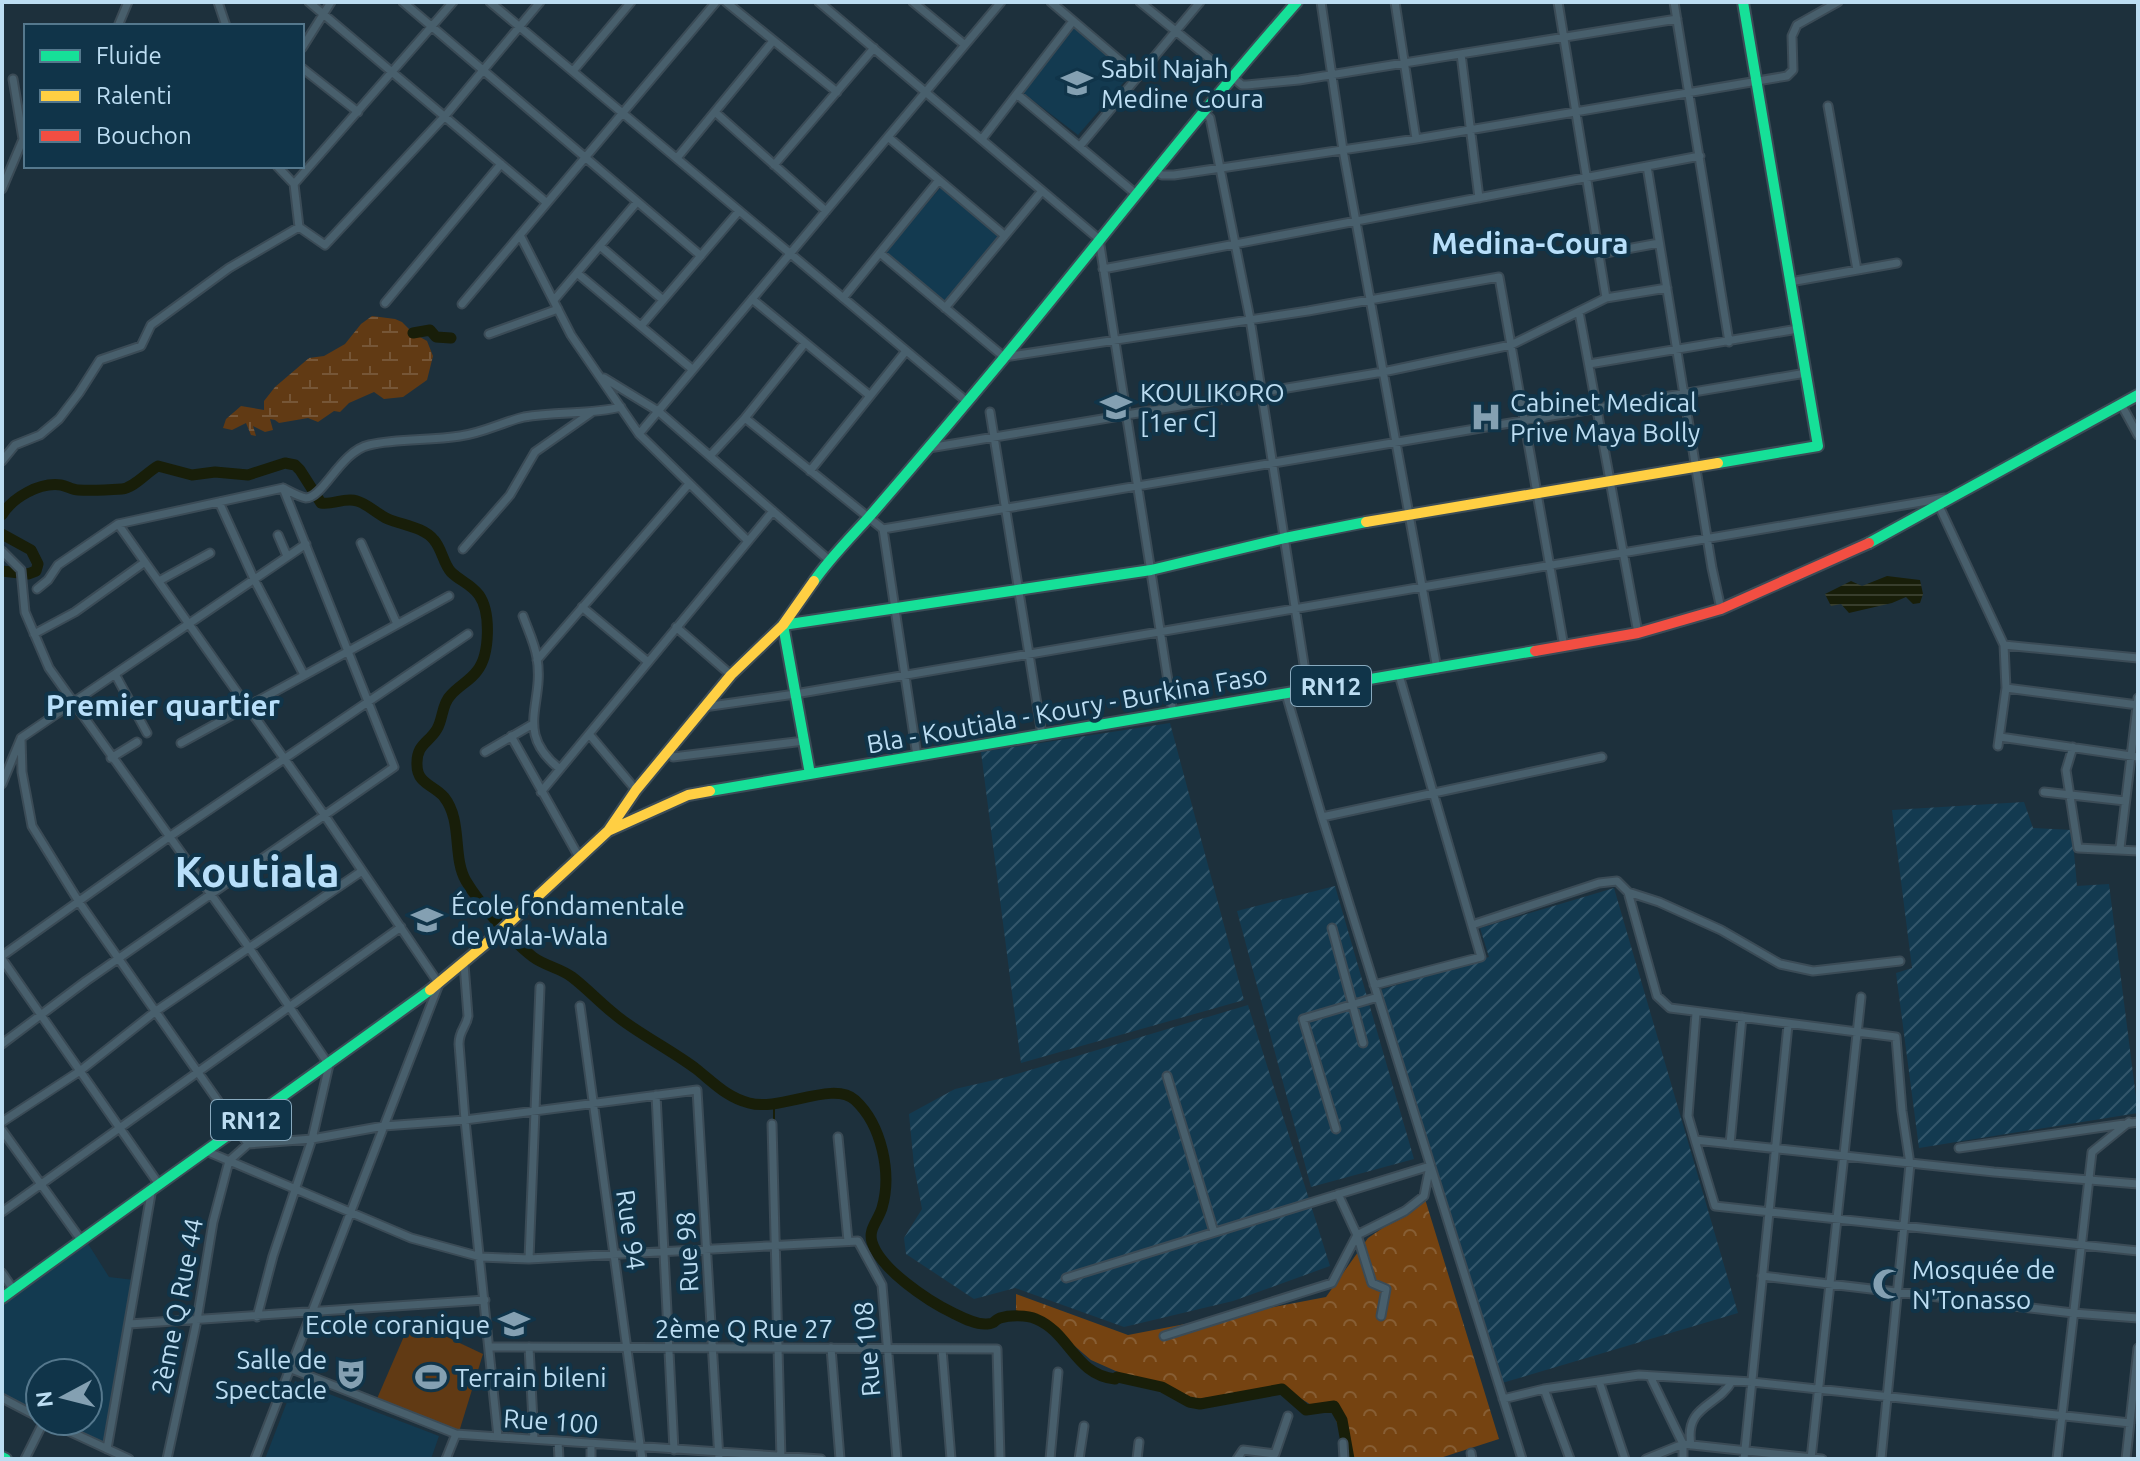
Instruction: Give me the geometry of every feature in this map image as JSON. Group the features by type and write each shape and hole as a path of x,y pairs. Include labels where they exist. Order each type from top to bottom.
{"street":[{"path":"119,24 128,2"},
{"path":"218,2 225,24"},
{"path":"309,2 547,203"},
{"path":"304,44 331,2"},
{"path":"403,2 701,256"},
{"path":"294,184 453,2"},
{"path":"490,2 965,400"},
{"path":"279,168 294,184 299,227 325,245 445,116 540,2"},
{"path":"573,71 631,2"},
{"path":"462,304 716,2"},
{"path":"726,2 837,92"},
{"path":"639,434 1001,2"},
{"path":"1051,2 1138,76"},
{"path":"1140,2 1242,85 1333,74 1677,19"},
{"path":"1080,146 1200,2"},
{"path":"608,831 636,790 704,707 731,675 783,625 829,560 1004,357 1232,76 1297,2"},
{"path":"1321,2 1343,150 1437,669"},
{"path":"1395,2 1416,139"},
{"path":"1558,2 1606,298"},
{"path":"1674,2 1729,342"},
{"path":"783,625 1151,570 1285,538 1408,514 1818,446 1743,2"},
{"path":"917,3 965,45"},
{"path":"1157,172 1174,175 1416,139 1787,76 1793,70 1792,36 1797,25 1833,3"},
{"path":"825,4 1099,239 1173,713"},
{"path":"982,139 1073,21"},
{"path":"677,158 773,41"},
{"path":"774,165 874,48"},
{"path":"1461,54 1479,198"},
{"path":"304,70 358,112"},
{"path":"2,189 24,137 13,79"},
{"path":"1018,95 1136,194"},
{"path":"1828,106 1857,270"},
{"path":"715,112 826,211"},
{"path":"1204,113 1210,118 1222,167 1250,319 1308,690"},
{"path":"888,137 1004,235"},
{"path":"1103,269 1700,156"},
{"path":"385,303 501,164"},
{"path":"1647,166 1721,609"},
{"path":"843,298 939,180"},
{"path":"945,308 1042,191"},
{"path":"554,300 637,202"},
{"path":"641,326 739,211"},
{"path":"2,461 15,445 40,435 59,419 100,360 141,346 151,325 229,268 299,227"},
{"path":"520,235 571,335 639,434 747,540"},
{"path":"1600,254 1659,243"},
{"path":"600,246 663,300"},
{"path":"880,253 1004,357 1499,277 1564,647"},
{"path":"1790,282 1897,263"},
{"path":"577,273 692,369"},
{"path":"925,448 1383,372 1511,345 1606,298 1667,288"},
{"path":"752,299 869,395"},
{"path":"489,334 558,309"},
{"path":"1579,312 1638,633"},
{"path":"1589,364 1798,329"},
{"path":"710,456 805,343"},
{"path":"810,471 906,351"},
{"path":"883,529 1806,373"},
{"path":"602,377 658,411 829,560"},
{"name":"Bla - Koutiala - Koury - Burkina Faso","path":"464,964 608,831 688,795 1638,633 1721,609 1855,551 2138,395"},
{"path":"2121,404 2138,435"},
{"path":"37,589 58,565 118,524 283,488 304,498 309,497 318,493 349,454 359,448 458,437 523,418 621,407"},
{"path":"463,549 510,495 535,452 592,412"},
{"path":"990,412 1042,735"},
{"path":"745,418 883,529 917,756"},
{"path":"537,660 688,485"},
{"path":"2,1044 119,958 394,767 283,488"},
{"path":"704,707 1956,496"},
{"path":"219,502 254,579 304,675"},
{"path":"1939,506 2004,645 2006,688 1998,746"},
{"path":"541,792 773,511"},
{"path":"118,524 325,816 439,984 255,1459"},
{"path":"278,535 287,556"},
{"path":"361,543 397,624"},
{"path":"2,784 21,738 306,544"},
{"path":"2,551 22,574 24,603 49,668 329,1065 312,1139 257,1317"},
{"path":"159,581 210,553"},
{"path":"34,634 75,612 145,562"},
{"path":"181,743 449,596"},
{"path":"582,607 648,662"},
{"path":"523,616 537,660 534,736 544,756 560,769"},
{"path":"783,625 810,774"},
{"path":"676,627 731,675"},
{"path":"107,1449 155,1185 120,1128 2,958 169,837 468,634"},
{"path":"2004,645 2138,658"},
{"path":"115,674 147,733"},
{"path":"1374,985 1481,957 1399,675"},
{"path":"2006,688 2138,705"},
{"path":"1286,694 1522,1459"},
{"path":"2120,848 2134,757 2138,698"},
{"path":"485,752 533,724"},
{"path":"589,734 636,790"},
{"path":"511,736 579,857"},
{"path":"2000,737 2134,757"},
{"path":"21,738 22,772 32,826 79,902 248,1144"},
{"path":"668,751 673,757 804,741"},
{"path":"111,758 137,742"},
{"path":"2073,747 2066,770 2078,848 2138,851"},
{"path":"1322,817 1602,757"},
{"path":"2044,792 2125,801"},
{"path":"2,1122 80,1071 156,1011 362,871"},
{"path":"1472,925 1599,883 1617,881 1628,892 1659,902 1721,930 1780,964 1813,971 1900,961"},
{"path":"1628,892 1657,996 1670,1008 1896,1037 1910,1164 1881,1459"},
{"path":"2,1212 401,927"},
{"path":"1332,928 1363,1043"},
{"path":"464,964 468,1016 459,1032 459,1044 498,1437"},
{"name":"RN12","path":"2,1298 155,1185 329,1065 464,964"},
{"path":"529,1259 540,987"},
{"path":"1336,1129 1303,1019 1378,997"},
{"path":"1811,1458 1861,997"},
{"name":"Rue 94","path":"580,1006 642,1459"},
{"path":"1696,1013 1688,1116 1715,1206 2138,1251"},
{"path":"1730,1144 1742,1017"},
{"path":"1745,1455 1788,1025"},
{"path":"1167,1076 1214,1232"},
{"name":"Rue 98","path":"656,1095 697,1090 719,1456"},
{"path":"229,1161 248,1144 312,1139 384,1126 465,1120 656,1095 674,1450"},
{"path":"1959,1148 2134,1122"},
{"path":"2057,1459 2092,1152 2134,1122"},
{"path":"772,1124 781,1458"},
{"path":"2,1130 81,1240"},
{"path":"206,1151 411,1238 481,1257 529,1259 848,1241 838,1137"},
{"path":"1695,1140 1910,1164 2138,1184"},
{"name":"2ème Q Rue 44","path":"167,1459 197,1320 213,1222 229,1161"},
{"path":"1066,1278 1430,1166"},
{"path":"1164,1336 1332,1283 1357,1235 1405,1211 1424,1196 1430,1166"},
{"path":"1338,1194 1357,1235 1372,1283 1386,1289 1381,1316"},
{"name":"Rue 108","path":"848,1241 858,1241 882,1285 897,1459"},
{"path":"2,1273 13,1289"},
{"path":"1762,1276 2138,1318"},
{"path":"129,1324 485,1300"},
{"name":"2ème Q Rue 27","path":"491,1347 997,1349 1000,1459"},
{"path":"529,1347 534,1439"},
{"path":"831,1348 840,1459"},
{"path":"2126,1459 2138,1348"},
{"path":"942,1349 951,1459"},
{"name":"Rue 100","path":"289,1368 456,1434 641,1447 719,1456 821,1459"},
{"path":"1050,1459 1058,1372"},
{"path":"1503,1399 1544,1389 1639,1375 1752,1382 2130,1423"},
{"path":"1650,1376 1687,1444"},
{"path":"1599,1381 1625,1459"},
{"path":"1683,1459 1692,1420 1707,1403 1728,1389 1732,1381"},
{"path":"1544,1389 1570,1459"},
{"path":"2,1398 24,1410"},
{"path":"1237,1458 1243,1450 1275,1454 1288,1416"},
{"path":"1079,1459 1084,1426"},
{"path":"446,1459 456,1434"},
{"path":"25,1459 36,1437"},
{"path":"81,1437 129,1459"},
{"path":"558,1441 559,1459"},
{"path":"1137,1459 1139,1442"},
{"path":"1343,1443 1344,1459"},
{"path":"591,1444 591,1459"},
{"path":"1646,1459 1687,1444 1745,1455 1822,1459"}],"shaded area":[{"name":"Sabil Najah Medine Coura","path":"1075,27 1131,74 1078,135 1022,92"},
{"path":"941,187 1000,235 945,301 885,252"},
{"path":"1887,576 1920,580 1923,594 1920,603 1913,604 1906,597 1849,613 1841,604 1831,606 1825,594 1851,581 1862,586"},
{"path":"1170,723 1244,1000 1021,1063 981,752"},
{"path":"2024,802 2033,828 2072,830 2077,886 2109,884 2138,1113 1919,1148 1896,973 1912,968 1892,810"},
{"path":"1335,886 1414,1159 1311,1187 1237,911"},
{"path":"1614,888 1738,1313 1502,1383 1380,990 1489,957 1480,928"},
{"path":"1248,1005 1330,1266 1233,1301 1124,1327 1015,1288 974,1299 906,1254 904,1238 922,1209 909,1114 955,1089 1003,1078"},
{"path":"87,1242 109,1277 134,1280 106,1446 88,1437 104,1437 104,1357 24,1357 24,1405 2,1394 2,1304"},
{"path":"295,1381 439,1436 431,1459 265,1459"}],"green space":[{"path":"372,316 402,322 427,341 433,356 427,380 403,397 384,399 374,392 318,422 308,418 279,423 270,419 273,430 265,432 253,426 256,436 251,435 246,423 232,430 223,428 226,419 241,406 264,410 264,401 275,387 309,358 324,356 345,344"},
{"path":"1425,1199 1499,1439 1437,1459 1351,1459 1333,1412 1313,1406 1282,1387 1183,1401 1091,1360 1042,1318 1016,1311 1016,1294 1128,1335 1326,1297 1368,1238"},
{"name":"Terrain bileni","path":"411,1320 483,1354 459,1432 376,1401"}],"waterway":[{"path":"413,333 430,330 436,337 451,338"},
{"path":"2,515 19,497 44,486 61,485 84,490 122,489 158,466 192,475 215,472 248,475 285,463 295,465 300,470 321,503 357,501 388,519 430,536 451,572 473,588 483,602 487,644 474,675 447,699 437,729 419,752 418,771 450,807 456,828 459,861 466,881 487,910 516,941 538,960 572,977 622,1020 733,1097 762,1105 834,1093 855,1100 872,1123 885,1165 885,1195 872,1229 872,1242 885,1263 931,1301 978,1323 990,1324 1013,1316 1036,1319 1048,1325 1081,1362 1102,1376 1162,1387 1189,1402 1200,1404 1282,1389 1306,1410 1334,1406 1342,1420 1349,1459"},
{"path":"2,534 31,550 38,564 36,571 28,574 2,571"},
{"path":"774,1105 774,1122"}],"traffic: fast":[{"path":"814,581 986,379 1297,2"},
{"path":"1718,463 1818,446 1743,2"},
{"path":"1869,543 2138,395"},
{"path":"810,774 783,625 1151,570 1366,522"},
{"path":"710,791 1535,651"},
{"path":"2,1298 430,990"},
{"path":"2,1457 6,1459"}],"traffic: slow":[{"path":"1366,522 1718,463"},
{"path":"608,831 636,790 731,675 783,625 814,581"},
{"path":"430,990 495,936 608,831 688,795 710,791"}],"traffic: jam":[{"path":"1535,651 1638,633 1721,609 1869,543"}],"place":[{"name":"Sabil Najah Medine Coura","path":"1077,83"},
{"name":"KOULIKORO [1er C]","path":"1116,407"},
{"name":"Cabinet Medical Prive Maya Bolly","path":"1486,417"},
{"name":"École fondamentale de Wala-Wala","path":"427,920"},
{"name":"Mosquée de N'Tonasso","path":"1888,1284"},
{"name":"Ecole coranique","path":"514,1324"},
{"name":"Salle de Spectacle","path":"351,1374"},
{"name":"Terrain bileni","path":"431,1377"}],"district":[{"name":"Medina-Coura","path":"1530,243"},
{"name":"Premier quartier","path":"163,705"},
{"name":"Koutiala","path":"257,871"}]}
